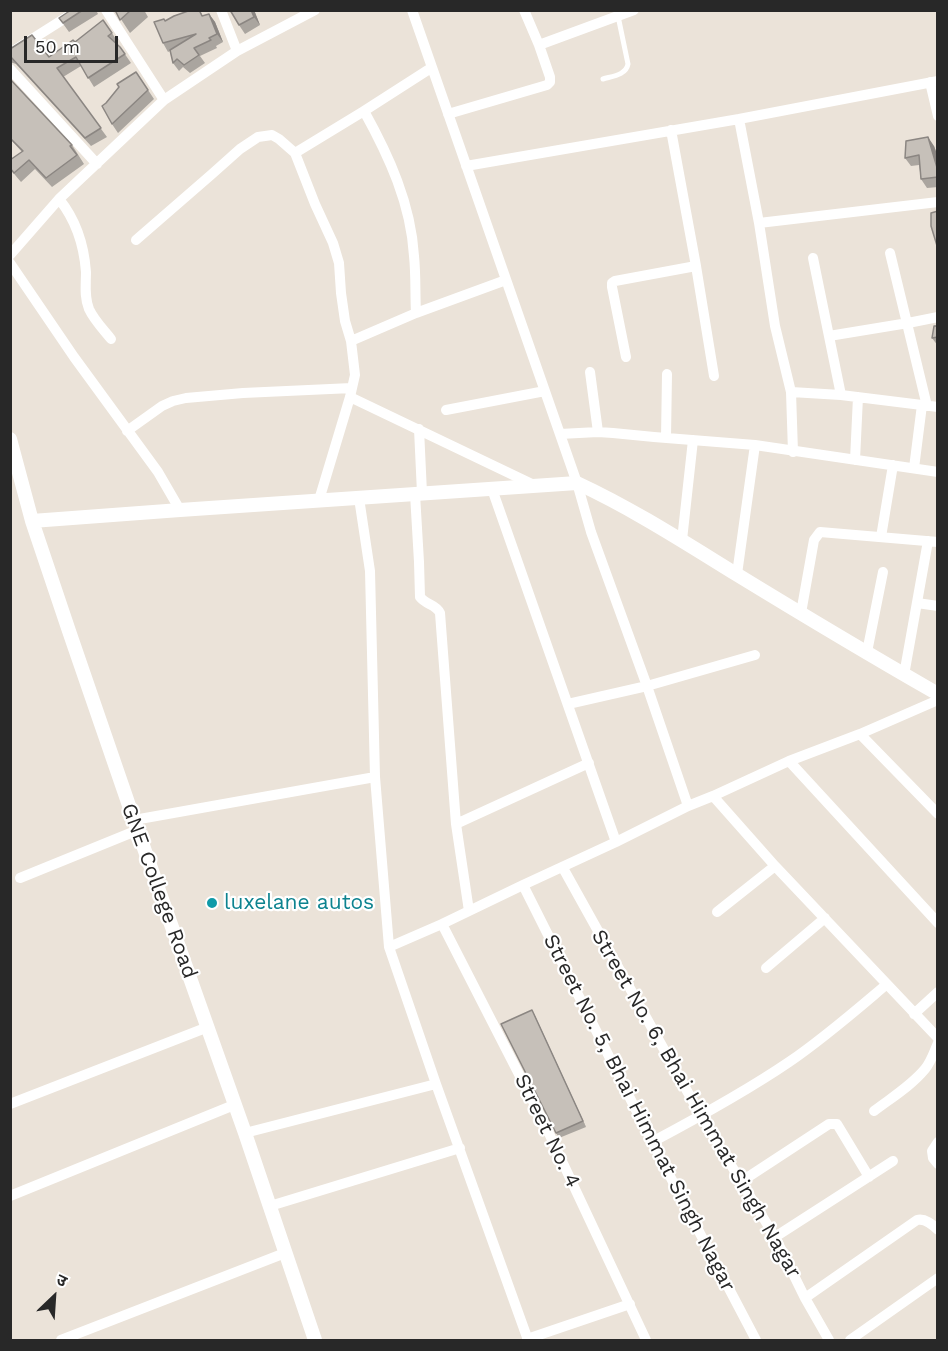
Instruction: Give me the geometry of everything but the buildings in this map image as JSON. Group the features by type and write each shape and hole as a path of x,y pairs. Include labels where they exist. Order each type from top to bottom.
{"street":[{"path":"10,53 78,10"},
{"path":"106,10 164,100"},
{"path":"221,10 237,51"},
{"path":"10,255 59,199 164,100 237,51 315,10"},
{"path":"412,10 577,483 591,532 688,806"},
{"path":"448,114 547,85 550,82 539,45 524,10"},
{"path":"539,45 633,10"},
{"path":"10,69 97,164"},
{"path":"295,153 432,69"},
{"path":"466,166 739,119 934,82 938,116"},
{"path":"364,111 379,138 399,184 409,221 414,255 416,313"},
{"path":"739,119 759,223 775,326 791,392 794,452"},
{"path":"671,130 714,376"},
{"path":"136,240 240,149 258,137 272,135 295,153 333,243 339,263 345,321 355,359 355,375 351,393 319,500"},
{"path":"59,199 74,221 80,240 84,256 86,299 89,309 111,339"},
{"path":"759,223 938,202"},
{"path":"890,253 929,406 914,468"},
{"path":"813,258 841,395"},
{"path":"10,263 74,357 158,472 180,510"},
{"path":"626,357 612,283 696,266"},
{"path":"351,341 416,313 506,280"},
{"path":"829,336 938,317"},
{"path":"590,372 598,432"},
{"path":"666,438 668,374"},
{"path":"446,410 545,392"},
{"path":"791,392 841,395 929,406"},
{"path":"128,431 162,406 186,398 243,393 351,393 534,486"},
{"path":"855,460 858,398"},
{"path":"418,429 420,597 436,607 440,613 456,824 469,911"},
{"path":"560,434 598,432 754,445 938,472"},
{"name":"GNE College Road","path":"10,439 32,521 315,1341"},
{"path":"682,540 693,440"},
{"path":"737,574 754,445"},
{"path":"881,537 893,465"},
{"path":"32,521 577,483 603,495 682,540 938,694"},
{"path":"492,489 616,842"},
{"path":"359,498 370,571 375,777 389,947 527,1340 630,1304"},
{"path":"801,613 814,540 820,532 933,541 917,603 904,675"},
{"path":"867,652 883,572"},
{"path":"917,603 938,606"},
{"path":"568,704 647,686 754,655"},
{"path":"389,947 562,868 688,806 789,761 860,734 938,700"},
{"path":"860,734 938,814"},
{"path":"789,761 938,923"},
{"path":"456,824 589,763"},
{"path":"20,878 136,825 375,777"},
{"path":"713,796 775,866 938,1038"},
{"path":"717,912 775,866"},
{"name":"Street No. 6, Bhai Himmat Singh Nagar","path":"562,868 701,1116 775,1237 829,1341"},
{"name":"Street No. 5, Bhai Himmat Singh Nagar","path":"522,885 756,1341"},
{"path":"766,968 825,918"},
{"name":"Street No. 4","path":"442,924 546,1127 646,1341"},
{"path":"652,1142 701,1116 787,1064 838,1026 887,984"},
{"path":"914,1014 938,992"},
{"path":"10,1104 208,1027"},
{"path":"874,1111 926,1068 938,1043"},
{"path":"245,1133 436,1084"},
{"path":"10,1196 234,1105"},
{"path":"742,1182 833,1123 837,1124 869,1177"},
{"path":"938,1142 932,1151 933,1158 938,1164"},
{"path":"270,1206 460,1148"},
{"path":"775,1237 893,1161"},
{"path":"805,1298 917,1220 921,1219 937,1228"},
{"path":"61,1341 285,1253"},
{"path":"849,1341 938,1278"}],"lane":[{"path":"603,79 625,72 628,68 618,16"}],"place":[{"name":"luxelane autos","path":"212,903"}]}
